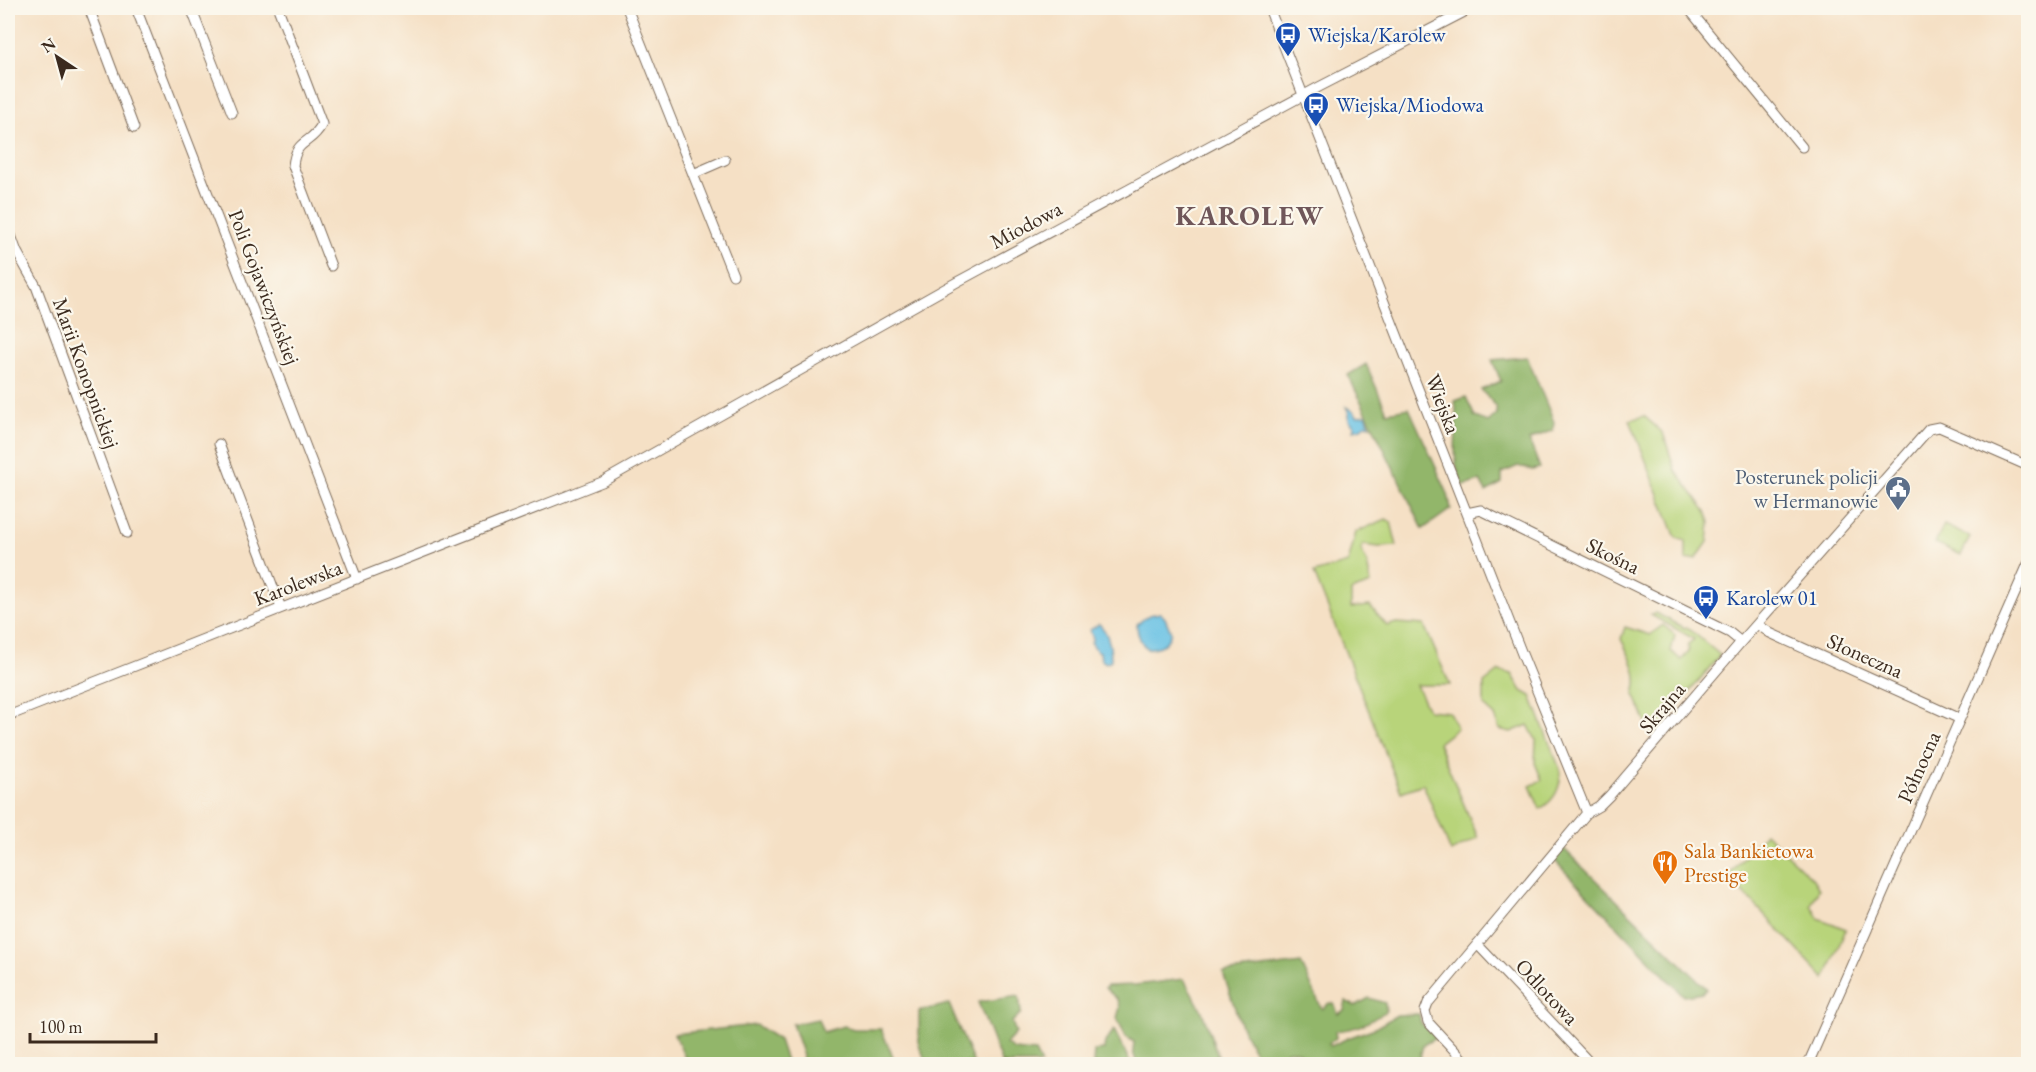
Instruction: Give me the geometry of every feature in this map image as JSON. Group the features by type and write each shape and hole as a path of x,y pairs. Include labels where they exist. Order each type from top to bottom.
{"street":[{"path":"89,8 134,128"},
{"name":"Poli Gojawiczyńskiej","path":"136,8 357,579"},
{"path":"191,8 232,113"},
{"path":"278,8 322,124 318,133 299,146 294,155 293,166 331,266"},
{"path":"627,8 733,275"},
{"name":"Wiejska","path":"1269,8 1587,813"},
{"name":"Miodowa","path":"602,482 957,282 1303,95 1472,8"},
{"path":"1688,8 1802,147"},
{"path":"693,174 725,160"},
{"name":"Marii Konopnickiej","path":"8,227 17,252 36,286 127,533"},
{"name":"Skrajna","path":"1467,1065 1428,1022 1425,1011 1434,994 1587,813 1599,806 1610,795 1929,429 1939,427 2028,466"},
{"path":"219,444 281,608"},
{"name":"Karolewska","path":"8,716 602,482"},
{"name":"Skośna","path":"1467,513 1480,510 1730,633 1741,642"},
{"name":"Północna","path":"1808,1065 2028,564"},
{"name":"Słoneczna","path":"1757,624 1770,633 1960,719"},
{"name":"Odlotowa","path":"1477,944 1590,1065"}],"green space":[{"path":"1527,357 1554,422 1553,430 1529,440 1540,468 1532,470 1518,466 1502,473 1502,483 1486,492 1480,481 1463,486 1455,454 1455,401 1466,397 1475,417 1488,422 1497,414 1496,406 1481,390 1501,381 1492,360"},
{"path":"1366,364 1387,412 1409,408 1448,494 1451,509 1423,529 1348,375"},
{"path":"1644,416 1663,433 1675,470 1706,511 1710,522 1708,542 1696,559 1686,560 1686,541 1676,538 1630,420"},
{"path":"1386,519 1391,522 1397,546 1363,545 1361,550 1367,563 1371,584 1351,591 1351,608 1370,606 1387,626 1396,623 1424,625 1450,685 1416,685 1428,710 1449,712 1457,728 1438,743 1478,838 1451,852 1423,784 1401,792 1314,573 1348,563 1356,532"},
{"path":"1944,525 1970,537 1961,555 1935,543"},
{"path":"1656,613 1684,628 1687,627 1720,655 1652,737 1634,694 1635,673 1621,639 1625,627 1650,635 1663,625 1675,635 1671,651 1681,660 1689,652 1688,644 1694,639 1651,615"},
{"path":"1499,671 1512,674 1522,691 1531,696 1561,772 1556,794 1540,809 1530,786 1542,780 1535,763 1536,740 1528,725 1511,732 1499,729 1495,716 1484,706 1484,683"},
{"path":"1765,833 1813,879 1819,889 1811,905 1818,918 1846,929 1825,979 1728,876"},
{"path":"1563,848 1707,989 1702,993 1684,996 1554,860"},
{"path":"1301,963 1322,1009 1329,1003 1334,1004 1338,1014 1344,1010 1346,1001 1355,1006 1369,998 1385,1003 1386,1011 1373,1019 1350,1029 1335,1031 1336,1038 1329,1043 1331,1046 1375,1028 1397,1015 1419,1014 1421,1023 1437,1037 1423,1045 1420,1057 1427,1064 1285,1064 1302,1057 1299,1052 1289,1050 1261,1064 1241,1026 1223,973"},
{"path":"1184,979 1201,1009 1221,1064 1137,1064 1133,1052 1134,1042 1126,1037 1117,1018 1120,1007 1118,1000 1105,988"},
{"path":"1019,996 1021,1013 1012,1022 1016,1033 1006,1044 1014,1050 1035,1052 1041,1064 1002,1064 978,1002"},
{"path":"949,1004 974,1064 928,1064 919,1046 919,1011"},
{"path":"818,1019 823,1032 844,1026 854,1029 881,1029 896,1064 800,1064 803,1056 792,1024"},
{"path":"756,1025 779,1040 787,1064 688,1064 674,1034"},
{"path":"1114,1030 1131,1064 1093,1064 1094,1051 1104,1050 1105,1042"}],"water":[{"path":"1346,407 1354,411 1357,416 1366,415 1370,425 1366,424 1354,430 1355,426 1349,420"},
{"path":"1160,613 1165,618 1171,632 1163,645 1147,649 1139,638 1137,624 1149,615"},
{"path":"1099,624 1110,646 1111,660 1106,663 1101,660 1100,652 1091,642 1093,639 1090,630"}],"place":[{"name":"Wiejska/Karolew","path":"1288,58"},
{"name":"Wiejska/Miodowa","path":"1316,128"},
{"name":"Posterunek policji w Hermanowie","path":"1898,512"},
{"name":"Karolew 01","path":"1706,621"},
{"name":"Sala Bankietowa Prestige","path":"1665,886"}],"district":[{"name":"KAROLEW","path":"1250,216"}]}
